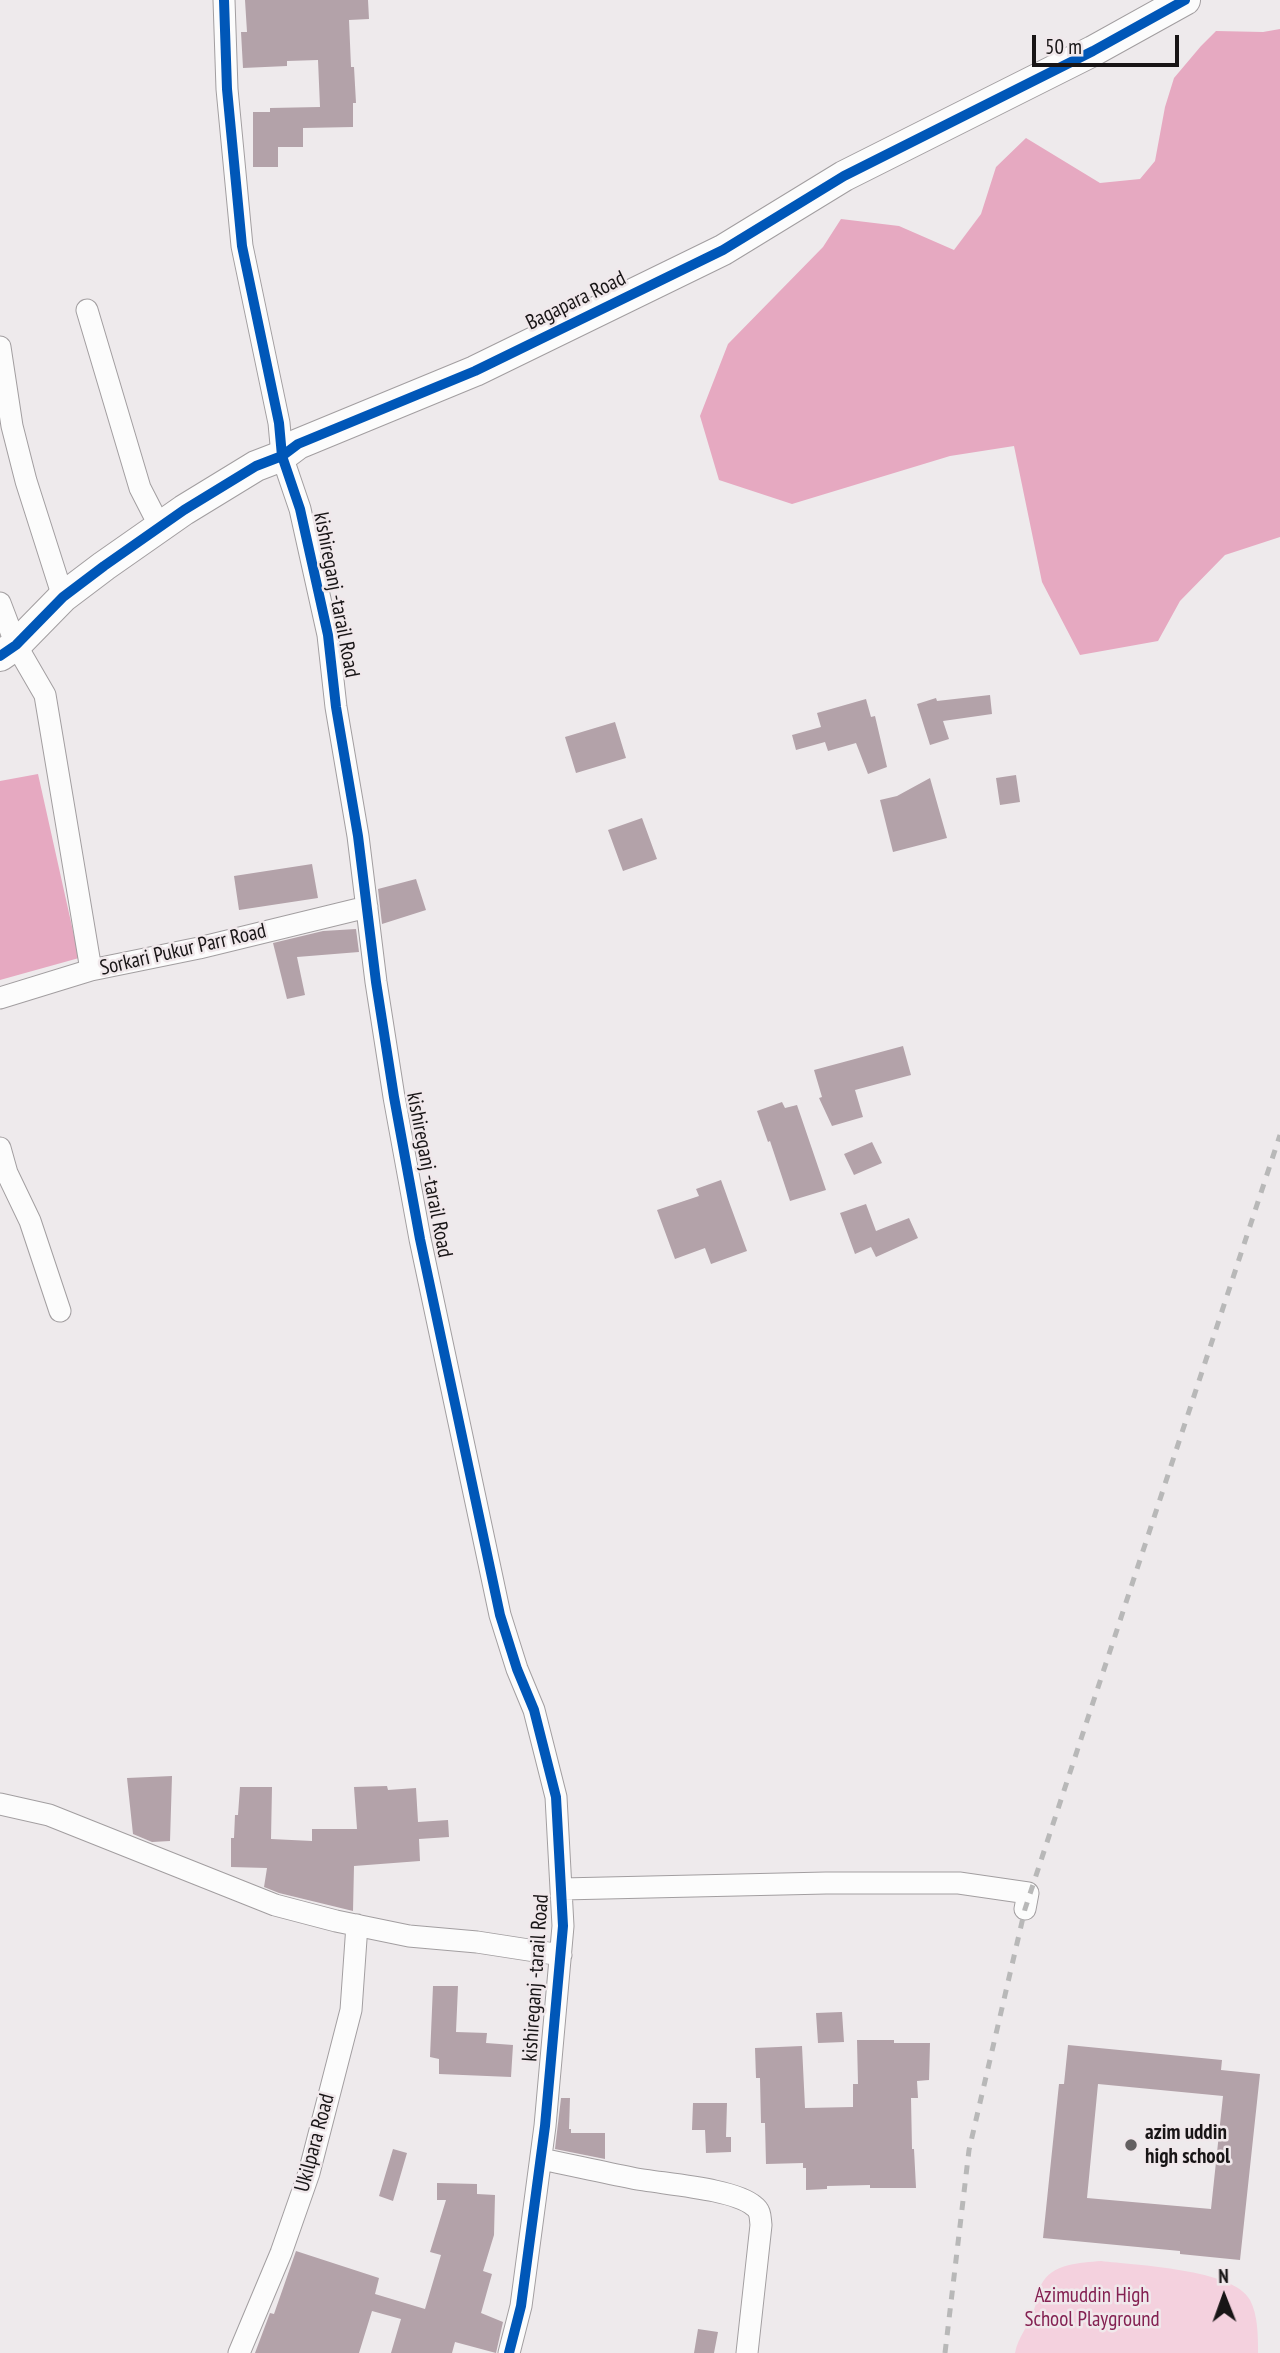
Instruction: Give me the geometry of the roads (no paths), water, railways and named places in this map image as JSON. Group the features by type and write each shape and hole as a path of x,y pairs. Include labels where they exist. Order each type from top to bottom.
{"street":[{"name":"kishireganj -tarail Road","path":"224,0 227,89 242,246 279,423 282,456 300,509 328,635 336,707 359,836 392,1084 420,1239 500,1615 517,1669 534,1710 556,1797 562,1889 561,1955 541,2159 521,2306 509,2353"},
{"name":"Bagapara Road","path":"8,651 63,597 160,527 256,466 282,456 299,444 475,371 723,250 844,176 1093,51 1185,0"},
{"path":"87,310 140,488 160,527"},
{"path":"0,347 12,426 26,481 63,597"},
{"path":"0,603 8,651 36,677 45,695 91,970"},
{"name":"Sorkari Pukur Parr Road","path":"0,998 91,970 199,948 367,907"},
{"path":"0,1148 7,1174 30,1221 60,1311"},
{"path":"0,1804 49,1815 275,1905 409,1936 477,1942 561,1955"},
{"path":"562,1889 958,1883 1028,1893 1025,1909"},
{"name":"Ukilpara Road","path":"239,2353 281,2253 309,2173 351,2010 357,1925"},
{"path":"541,2159 720,2193 753,2204 760,2212 761,2225 747,2353"}],"railway":[{"path":"945,2353 969,2150 1025,1909 1280,1135"}],"place":[{"name":"azim uddin high school","path":"1131,2145"}],"park label":[{"name":"Azimuddin High School Playground","path":"1092,2308"}]}
